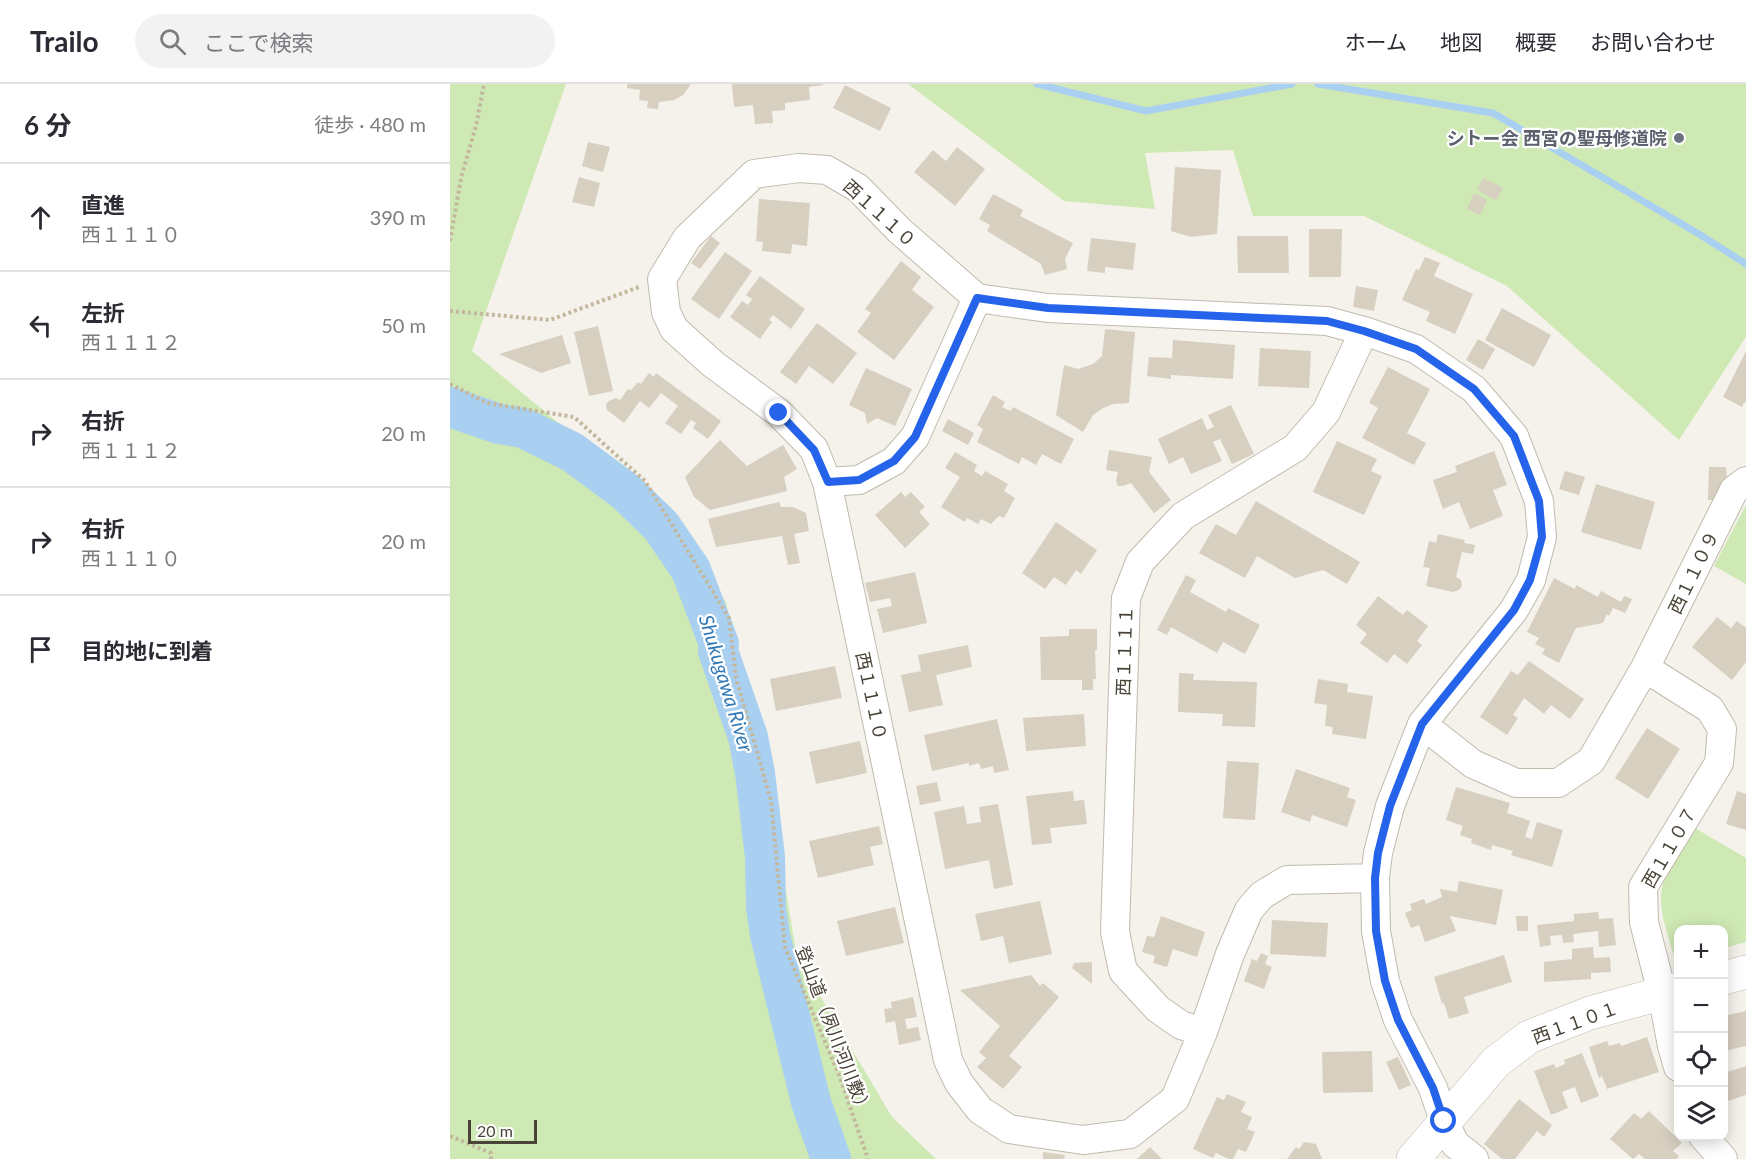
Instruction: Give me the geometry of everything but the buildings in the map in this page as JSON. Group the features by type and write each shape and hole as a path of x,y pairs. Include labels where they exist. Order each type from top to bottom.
{"street":[{"name":"西１１１０","path":"977,298 900,231 858,188 827,170 799,168 754,174 687,238 662,279 666,312 674,329 713,364 779,413 814,450 828,482 948,1060 959,1083 980,1110 1009,1129 1083,1140 1130,1134 1174,1099 1203,1032 1230,954 1249,910 1262,895 1287,880 1375,878"},
{"path":"828,482 859,480 894,461 915,437 977,298 1048,308 1327,321 1416,349 1474,389 1514,436 1539,501 1542,537 1530,580 1514,610 1422,724 1390,806 1378,853 1375,878 1376,931 1385,981 1398,1020 1433,1088 1444,1121 1455,1144 1474,1159"},
{"name":"西１１１１","path":"1203,1032 1181,1025 1158,1009 1123,971 1115,932 1126,598 1140,562 1183,516 1295,448 1326,412 1364,331"},
{"name":"西１１０９","path":"1422,724 1473,764 1516,783 1557,783 1591,761 1645,668 1734,490 1746,481"},
{"name":"西１１０７","path":"1645,668 1710,709 1722,729 1719,763 1643,886 1644,922 1670,991 1674,1053"},
{"path":"1728,977 1746,972"},
{"name":"西１１０１","path":"1413,1159 1496,1062 1529,1037 1590,1013 1670,991"},
{"path":"1706,1141 1722,1159"}],"path":[{"path":"450,241 461,178 476,126 484,84"},
{"path":"450,311 550,320 662,279"},
{"name":"登山道（夙川河川敷）","path":"450,384 487,403 574,417 645,481 729,618 736,678 771,801 785,947 839,1075 868,1159"},
{"path":"450,1136 491,1153 491,1159"}],"green space":[{"path":"450,84 566,84 472,351 643,493 726,602 740,669 762,749 797,957 892,1117 936,1159 450,1159"},
{"path":"908,84 1746,84 1746,337 1679,440 1507,286 1364,216 1253,216 1233,150 1145,153 1155,209 1064,201"},
{"path":"1746,505 1746,584 1714,566"},
{"path":"1695,828 1746,858 1746,942 1728,947 1728,925 1674,925 1674,955 1664,922 1661,900 1664,880 1669,868"}],"waterway":[{"path":"1037,84 1146,111 1292,84"},
{"path":"1318,84 1493,113 1746,264"},
{"name":"Shukugawa River","path":"450,407 499,424 523,428 572,452 626,492 661,526 691,570 719,644 718,651 748,737 755,773 765,857 766,907 770,935 811,1102 831,1159"}],"place":[{"name":"シトー会 西宮の聖母修道院","path":"1679,138"}],"route":[{"path":"779,413 814,450 828,482 859,480 894,461 915,437 977,298 1048,308 1327,321 1416,349 1474,389 1514,436 1539,501 1542,537 1530,580 1514,610 1422,724 1390,806 1378,853 1375,878 1376,931 1385,981 1398,1020 1433,1088 1444,1121"}]}
